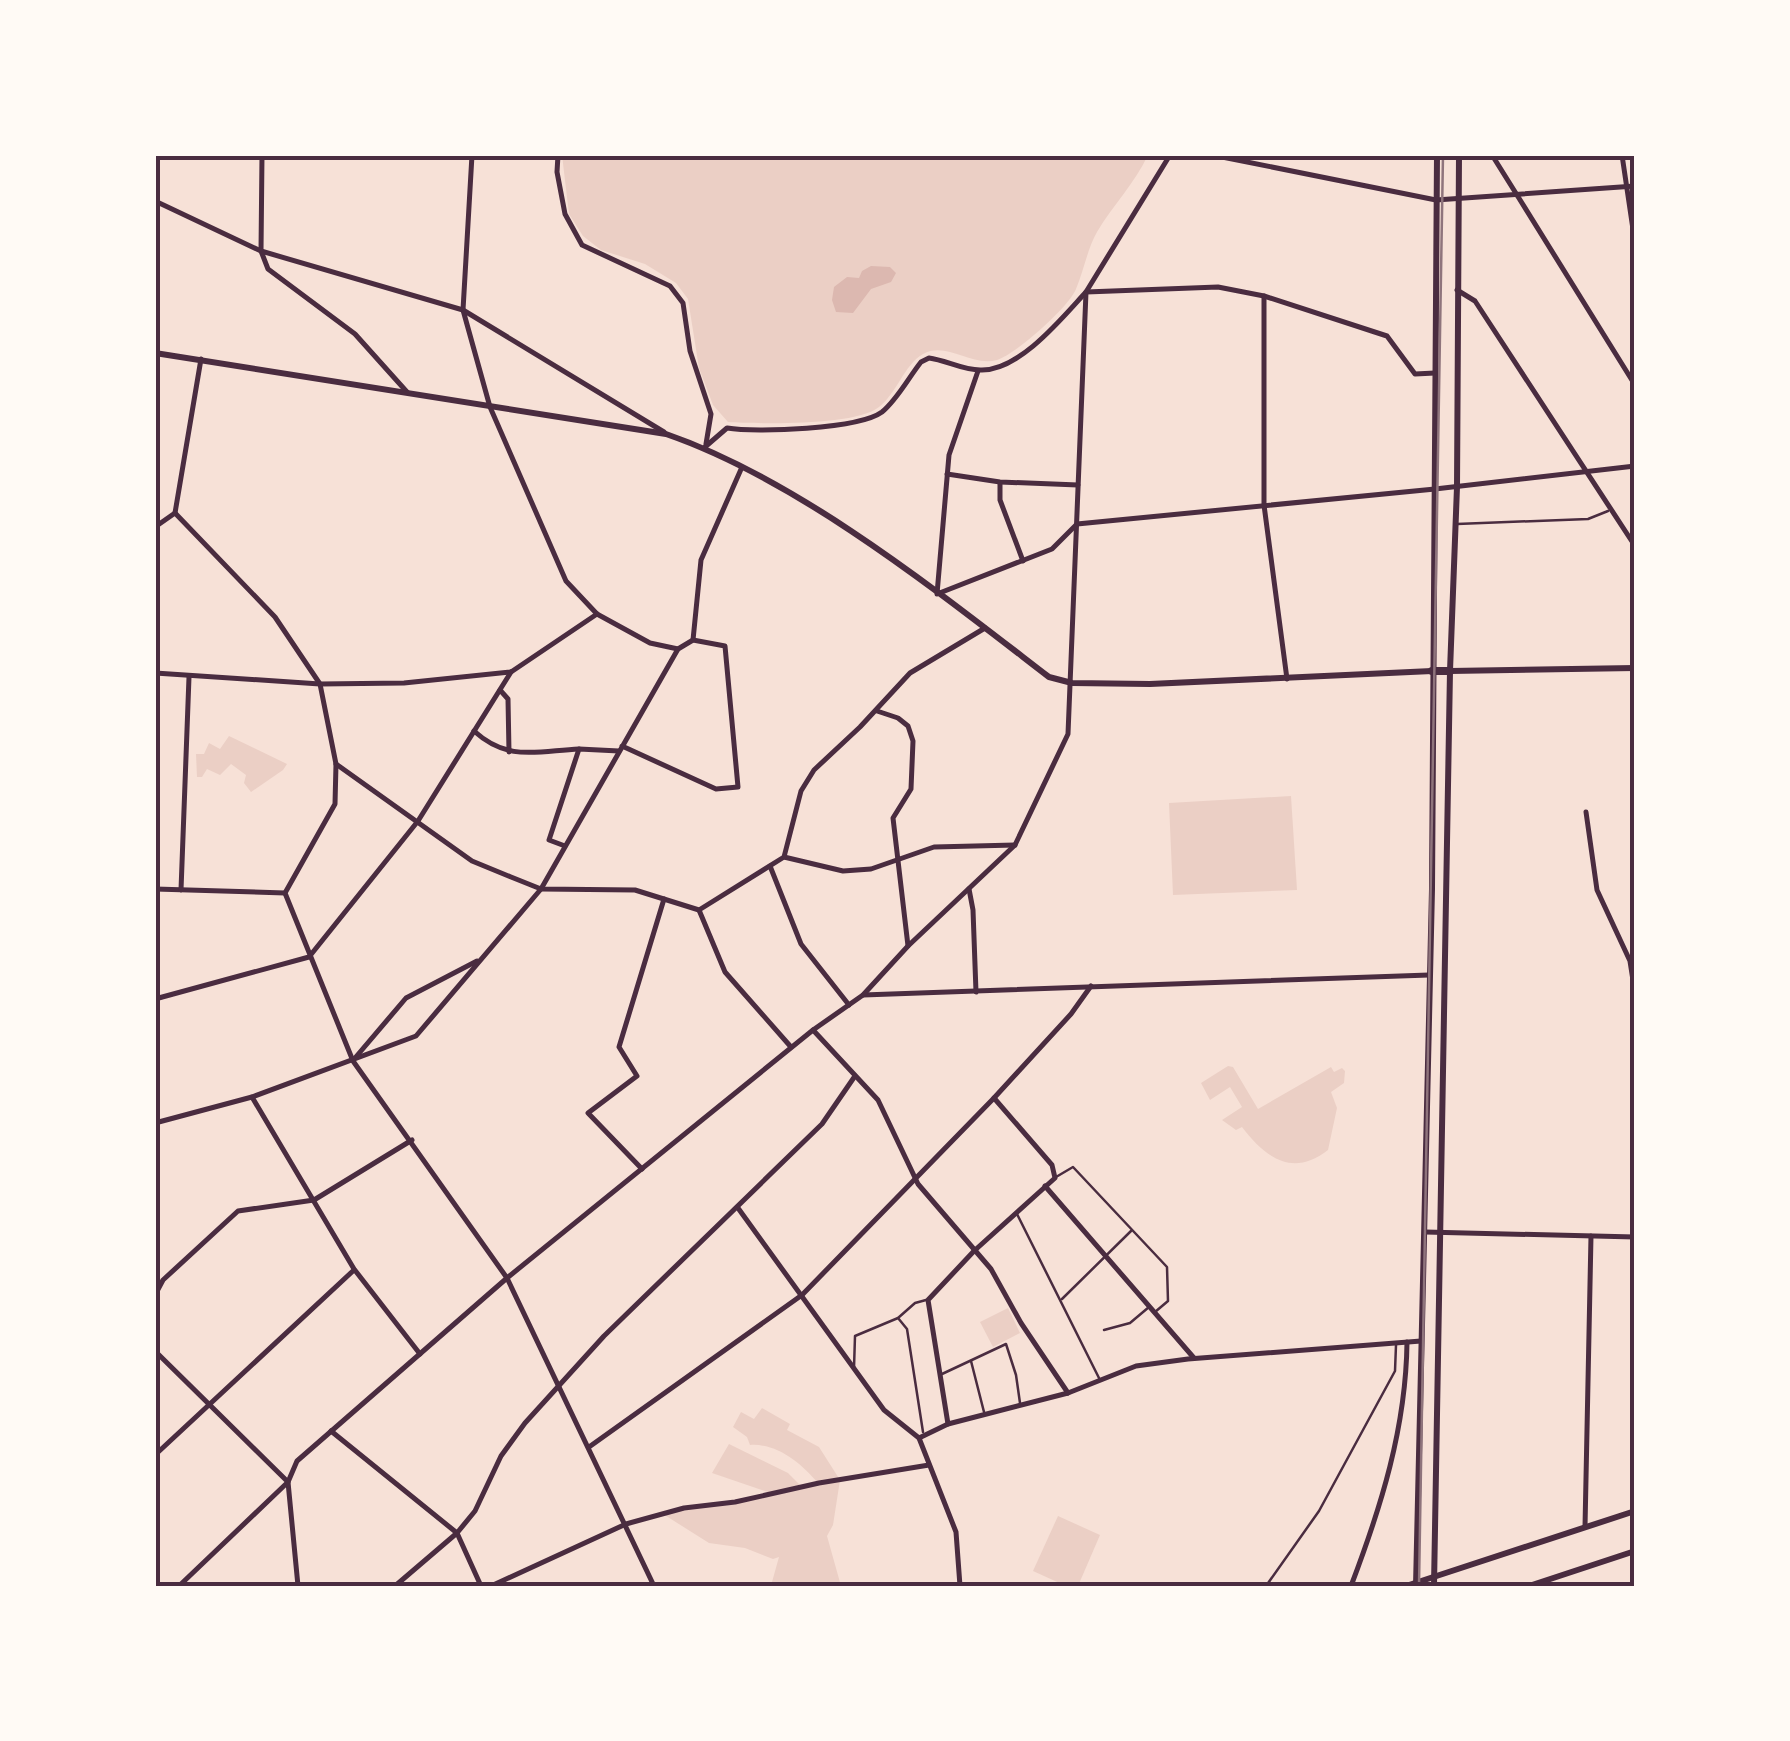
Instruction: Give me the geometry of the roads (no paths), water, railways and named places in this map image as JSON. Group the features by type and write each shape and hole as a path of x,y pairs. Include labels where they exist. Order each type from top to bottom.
{"main road":[{"path":"1416,1584 1429,975 1437,155"},
{"path":"1434,1581 1450,670 1457,487 1458,155"},
{"path":"155,352 666,434 705,448 743,465 853,534 1049,677 1072,684 1450,670 1635,668"},
{"path":"1406,1586 1434,1581 1635,1511"},
{"path":"1529,1586 1635,1551"}],"street":[{"path":"262,155 260,251 268,269 355,334 408,392"},
{"path":"472,155 463,310 490,406 566,581 598,614 650,643 678,649"},
{"path":"558,155 565,214 582,245 670,286 683,303 690,351 711,414 705,448"},
{"path":"705,448 727,428 746,432 851,424 881,413 928,358 978,371 1017,358 1086,292 1170,155"},
{"path":"1212,155 1436,200 1631,186"},
{"path":"1263,165 1264,155"},
{"path":"1492,155 1635,385"},
{"path":"1622,155 1631,186 1635,243"},
{"path":"155,201 260,251 463,310 666,434"},
{"path":"1086,292 1218,287 1264,296 1386,336 1415,374 1436,373"},
{"path":"1457,290 1476,301 1635,546"},
{"path":"179,1586 288,1482 297,1461 507,1278 812,1030 862,995 1015,845 1068,734 1086,292"},
{"path":"1264,296 1264,505 1286,679"},
{"path":"155,527 174,513 200,359"},
{"path":"978,371 954,438 947,474 937,594 1052,549 1077,524 1635,466"},
{"path":"693,640 701,560 743,465"},
{"path":"947,474 1000,482 1078,485"},
{"path":"1000,482 1000,500 1023,560"},
{"path":"174,513 275,617 320,684 336,764 336,804 285,893"},
{"path":"155,999 309,957 418,821 511,672 598,614"},
{"path":"336,764 472,861 541,888 635,890 699,910 784,857 801,791 814,770 910,673 986,628"},
{"path":"155,1124 252,1098 416,1036 541,888 621,748 678,649 693,640 725,646 738,786 716,789 621,748 508,752 486,742 474,731"},
{"path":"155,674 320,684 404,683 511,672"},
{"path":"182,890 189,677"},
{"path":"500,690 508,699 508,752"},
{"path":"875,711 898,718 908,726 913,741 910,789 892,818 908,946"},
{"path":"565,846 549,840 579,748"},
{"path":"1586,812 1597,890 1630,960 1635,993"},
{"path":"784,857 844,870 872,869 934,847 1015,845"},
{"path":"770,866 801,944 849,1004"},
{"path":"969,888 974,910 976,992"},
{"path":"155,889 285,893"},
{"path":"285,893 353,1061 507,1278 654,1586"},
{"path":"642,1169 588,1113 637,1076 620,1047 664,899"},
{"path":"699,910 725,972 791,1047"},
{"path":"353,1061 406,998 480,960"},
{"path":"862,995 1429,975"},
{"path":"589,1447 802,1294 994,1098 1072,1014 1091,986"},
{"path":"812,1030 878,1100 916,1180 991,1269 1068,1394"},
{"path":"395,1586 457,1534 475,1511 500,1456 604,1336 822,1124 855,1076"},
{"path":"252,1098 354,1269 420,1354"},
{"path":"948,1424 928,1300 974,1251 1054,1178 1052,1165 994,1098"},
{"path":"155,1294 163,1280 238,1211 314,1200 412,1140"},
{"path":"1045,1186 1194,1358"},
{"path":"738,1208 884,1410 921,1437 956,1532 960,1586"},
{"path":"1425,1232 1635,1237"},
{"path":"1585,1528 1591,1236"},
{"path":"155,1456 354,1269"},
{"path":"1351,1586 1388,1486 1407,1342"},
{"path":"921,1437 948,1424 1068,1394 1136,1366 1194,1358 1421,1342"},
{"path":"155,1351 288,1482 298,1586"},
{"path":"331,1431 457,1534 482,1586"},
{"path":"492,1586 626,1524 684,1508 929,1465"}],"lane":[{"path":"1456,524 1588,520 1610,510"},
{"path":"1054,1178 1073,1167 1166,1267 1168,1301 1155,1312"},
{"path":"1016,1212 1100,1380"},
{"path":"1061,1300 1132,1230"},
{"path":"854,1370 856,1336 898,1318 915,1303 928,1300"},
{"path":"1104,1330 1130,1323 1150,1306"},
{"path":"898,1318 907,1330 923,1414 921,1437"},
{"path":"1266,1586 1319,1510 1394,1371 1396,1343"},
{"path":"940,1374 1006,1344 1020,1406"},
{"path":"971,1360 985,1415"}],"railway":[{"path":"1419,1586 1443,155"}]}
